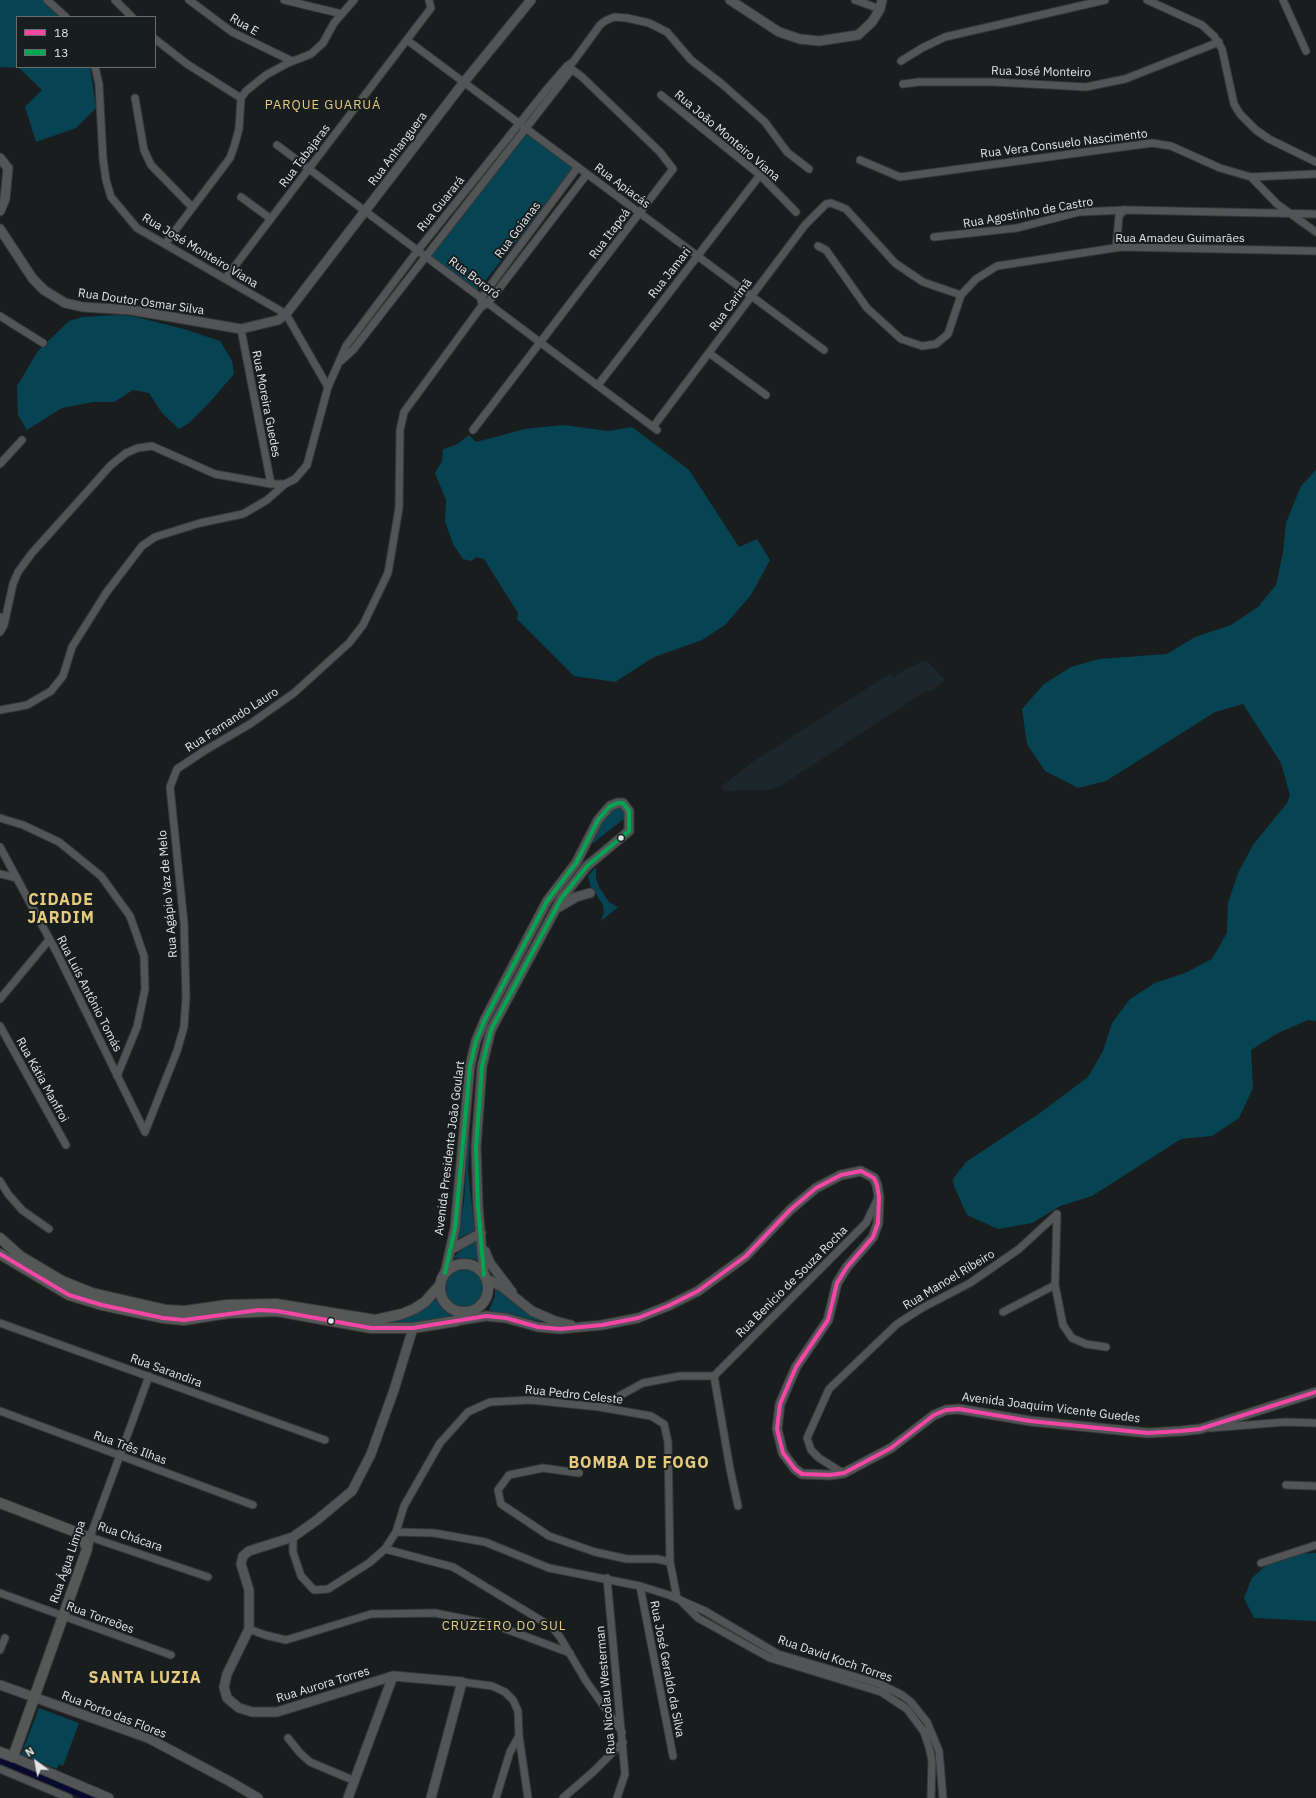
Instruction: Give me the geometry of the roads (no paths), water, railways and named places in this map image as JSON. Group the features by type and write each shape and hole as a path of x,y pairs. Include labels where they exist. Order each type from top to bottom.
{"main road":[{"path":"0,1238 20,1256 62,1281 92,1293 140,1306 166,1310 186,1311 227,1305 276,1304 375,1320 402,1314 425,1302 440,1285 445,1273 451,1268 465,1264 473,1266 485,1277 488,1286 486,1298 482,1304 456,1321"},
{"name":"Avenida Joaquim Vicente Guedes","path":"0,1254 69,1295 102,1305 163,1318 184,1320 228,1313 277,1311 371,1328 414,1328 456,1321"},
{"path":"402,1314 428,1293 441,1273 448,1255"},
{"path":"440,1285 442,1300 447,1306 454,1311 468,1312"},
{"name":"Rua Chácara","path":"0,1504 86,1535"},
{"name":"Rua Água Limpa","path":"13,1756 86,1549 86,1535"},
{"path":"0,1752 13,1756"}],"street":[{"path":"47,0 65,16"},
{"path":"115,0 131,16"},
{"name":"Rua E","path":"189,0 232,32 292,61"},
{"path":"284,0 342,14"},
{"path":"165,244 223,167 234,148 240,121 241,98 246,91 266,75 292,61 311,54 323,43 342,14 354,0"},
{"name":"Rua Tabajaras","path":"225,280 431,8 429,0"},
{"name":"Rua Anhanguera","path":"286,314 464,82 531,0"},
{"path":"730,0 779,32 800,39 819,41 858,35 872,22 881,4 855,0"},
{"path":"901,62 922,48 945,37 1105,0"},
{"path":"1146,0 1202,26 1219,42 1222,49 1234,104 1240,114 1256,130 1269,139 1316,162"},
{"path":"1283,0 1306,51"},
{"path":"570,66 600,25 609,19 620,17 648,23 667,32 691,60 722,84 764,122 787,152 809,169"},
{"path":"156,40 187,64 241,98"},
{"name":"Rua Apiacás","path":"407,40 824,350"},
{"name":"Rua José Monteiro","path":"903,84 919,82 994,82 1086,87 1125,79 1219,42"},
{"name":"Rua Guarará","path":"0,710 27,704 52,691 63,676 72,648 98,605 142,546 156,536 200,523 243,514 267,500 285,484 295,479 307,465 328,387 346,346 418,250 519,124 570,66"},
{"name":"Rua Guarará","path":"340,362 353,350 526,128 570,66"},
{"name":"Rua Itapoá","path":"473,430 673,169 660,152 570,66"},
{"name":"Rua José Monteiro Viana","path":"95,68 99,84 103,159 106,180 111,197 137,228 286,314"},
{"name":"Rua João Monteiro Viana","path":"660,95 760,175 796,212"},
{"path":"135,98 144,150 151,165 192,207"},
{"name":"Rua Vera Consuelo Nascimento","path":"860,160 900,177 1152,143 1171,146 1220,168 1251,177 1316,174"},
{"name":"Rua Bororó","path":"277,144 655,428"},
{"path":"0,158 8,168 5,199 0,211"},
{"path":"488,163 494,168"},
{"name":"Rua Goianas","path":"481,298 578,167"},
{"name":"Rua Goianas","path":"404,412 481,307 488,303 587,174"},
{"name":"Rua Jamari","path":"598,385 760,175"},
{"path":"1251,177 1267,196 1316,232"},
{"path":"241,197 271,219"},
{"name":"Rua Carimã","path":"655,428 805,225 826,204 831,203 846,208 895,263 923,282 961,295"},
{"path":"1116,248 1119,216 1124,210"},
{"name":"Rua Agostinho de Castro","path":"934,237 1017,228 1038,224 1079,212 1124,210 1316,214"},
{"name":"Rua Doutor Osmar Silva","path":"0,229 33,279 44,290 64,303 83,307 132,310 241,329 268,323 286,314"},
{"name":"Rua Amadeu Guimarães","path":"818,246 826,250 867,308 901,339 922,346 936,344 948,334 961,295 976,279 997,266 1116,248 1316,251"},
{"path":"481,298 481,307"},
{"path":"286,314 328,387"},
{"path":"0,316 43,343"},
{"path":"367,318 374,323"},
{"name":"Rua Moreira Guedes","path":"241,329 271,484"},
{"path":"709,353 766,395"},
{"name":"Rua Fernando Lauro","path":"177,769 204,750 250,724 294,693 349,643 364,625 388,573 399,508 400,430 404,412"},
{"path":"0,464 22,440"},
{"path":"0,632 4,625 10,605 13,584 18,572 32,553 111,465 126,453 138,448 152,446 215,474 271,484 285,484"},
{"path":"0,613 10,605"},
{"path":"0,617 4,625"},
{"name":"Rua Agápio Vaz de Melo","path":"144,1132 177,1051 184,1027 186,996 184,923 170,787 177,769"},
{"name":"Avenida Presidente João Goulart","path":"445,1273 455,1228 462,1169 470,1066 476,1041 485,1019 547,901 576,863 598,820 607,810 618,803 627,806 630,819 629,831 596,858 581,873 561,899 491,1030 484,1061 476,1147 478,1207 485,1277"},
{"path":"0,818 22,825 59,842 100,876 130,916 144,956 145,989 137,1027 117,1076"},
{"name":"Rua Luís Antônio Tomás","path":"0,847 49,940 144,1132"},
{"path":"576,863 581,873"},
{"path":"0,874 17,878"},
{"path":"551,918 559,906 564,902 590,893"},
{"path":"0,999 49,940"},
{"name":"Rua Kátia Manfroi","path":"0,1026 66,1145"},
{"name":"Avenida Joaquim Vicente Guedes","path":"456,1321 486,1316 506,1318 538,1327 560,1329 602,1325 638,1318 668,1306 698,1291 746,1256 790,1210 816,1188 842,1175 861,1171 874,1178 879,1197 878,1223 872,1236 847,1267 837,1283 828,1320 796,1367 780,1404 777,1429 783,1453 795,1469 802,1474 814,1476 844,1473 891,1448 934,1415 946,1410 959,1409 1030,1421 1148,1433 1200,1429 1316,1392"},
{"path":"0,1181 8,1194 22,1210 49,1229"},
{"name":"Rua Benício de Souza Rocha","path":"714,1376 866,1223 879,1197"},
{"name":"Rua Manoel Ribeiro","path":"844,1473 819,1458 811,1450 807,1438 828,1389 897,1324 922,1308 970,1283 1019,1250 1057,1214 1055,1285 1063,1325 1068,1334 1086,1344 1106,1347"},
{"path":"448,1255 481,1233"},
{"path":"482,1246 490,1263 522,1304"},
{"name":"Avenida Joaquim Vicente Guedes","path":"485,1277 522,1304 555,1321 579,1326"},
{"path":"1003,1312 1055,1285"},
{"path":"468,1312 486,1316"},
{"name":"Rua Sarandira","path":"0,1323 325,1440"},
{"name":"Rua Aurora Torres","path":"414,1328 394,1390 363,1471 352,1491 317,1520 293,1536 249,1551 243,1556 241,1564 249,1590 249,1629 227,1674 224,1687 227,1698 239,1708 252,1712 277,1712 393,1676 492,1686 505,1692 513,1700 518,1711 519,1736 528,1798"},
{"name":"Rua Água Limpa","path":"86,1535 120,1456 149,1376"},
{"path":"599,1407 643,1383 680,1376 714,1376 730,1470 738,1506"},
{"name":"Rua Pedro Celeste","path":"293,1536 293,1552 301,1576 314,1590 328,1589 369,1563 385,1550 396,1532 404,1506 440,1443 468,1412 490,1402 531,1400 599,1407 651,1416 664,1424 668,1442 670,1562 679,1599"},
{"name":"Rua Três Ilhas","path":"0,1411 253,1505"},
{"path":"1200,1429 1286,1422 1316,1423"},
{"path":"579,1474 543,1468 509,1475 498,1490 502,1504 550,1536 595,1552 627,1559 657,1559 670,1562"},
{"path":"1286,1485 1316,1486"},
{"name":"Rua David Koch Torres","path":"396,1532 434,1533 486,1542 549,1568 607,1578 640,1586 679,1599 705,1611 778,1654 880,1684 902,1695 919,1712 932,1734 938,1751 943,1798"},
{"name":"Rua Chácara","path":"86,1535 208,1577"},
{"path":"1261,1563 1316,1545"},
{"path":"385,1550 453,1567 552,1628 560,1636 586,1681 622,1732"},
{"name":"Rua Nicolau Westerman","path":"607,1578 625,1774 617,1798"},
{"name":"Rua José Geraldo da Silva","path":"640,1586 673,1756"},
{"name":"Rua Torreões","path":"0,1593 171,1655"},
{"name":"Rua David Koch Torres","path":"679,1599 698,1618 770,1658 881,1692 907,1709 924,1732 929,1747 932,1761 931,1798"},
{"path":"249,1629 286,1640 371,1614 435,1613 495,1625 570,1653"},
{"path":"0,1650 4,1638"},
{"path":"348,1798 393,1676"},
{"path":"431,1798 462,1682"},
{"name":"Rua Porto das Flores","path":"0,1685 148,1738 258,1798"},
{"path":"496,1798 510,1752 519,1736"},
{"path":"288,1738 300,1753 310,1762 355,1781"},
{"path":"563,1798 593,1772 623,1742"},
{"path":"13,1756 109,1798"},
{"path":"0,1769 69,1798"}],"waterway":[{"path":"0,1759 92,1798"}],"district":[{"name":"PARQUE GUARUÁ","path":"323,105"},
{"name":"CIDADE JARDIM","path":"61,909"},
{"name":"BOMBA DE FOGO","path":"639,1463"},
{"name":"CRUZEIRO DO SUL","path":"504,1626"},
{"name":"SANTA LUZIA","path":"145,1678"}]}
